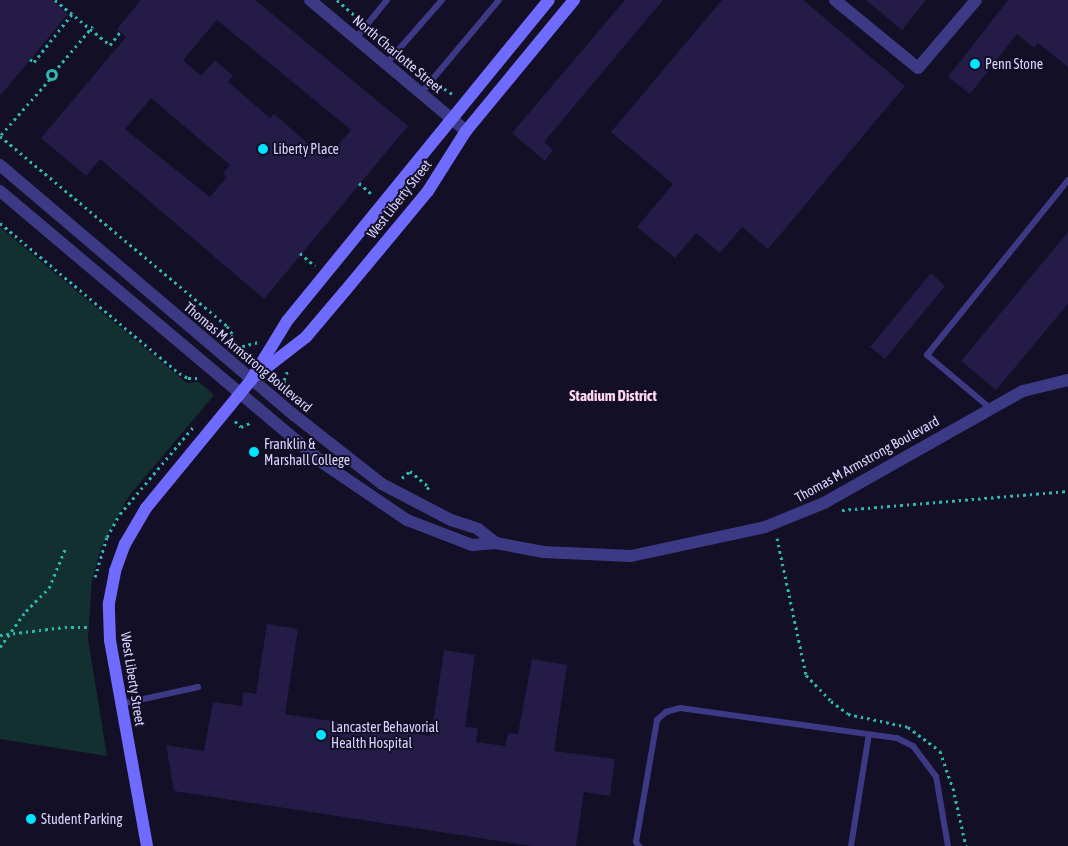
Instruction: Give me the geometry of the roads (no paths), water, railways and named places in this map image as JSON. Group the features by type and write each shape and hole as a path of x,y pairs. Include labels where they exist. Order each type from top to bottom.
{"main road":[{"name":"West Liberty Street","path":"147,846 110,640 110,603 115,571 125,544 146,508 273,354 293,313 450,118 549,0"},
{"name":"West Liberty Street","path":"273,354 306,337 428,191 466,131 574,0"}],"street":[{"name":"North Charlotte Street","path":"310,0 466,131"},
{"path":"835,0 918,68 976,0"},
{"name":"Thomas M Armstrong Boulevard","path":"0,165 251,380 382,484 451,520 478,529 496,543"},
{"name":"Thomas M Armstrong Boulevard","path":"0,191 323,463 407,520 472,545 496,543 543,552 632,556 737,535 784,521 824,503 1023,391 1068,380"}],"lane":[{"path":"356,38 387,0"},
{"path":"386,64 442,0"},
{"path":"421,93 499,0"},
{"path":"990,408 927,355 1068,180"},
{"path":"122,704 198,687"},
{"path":"639,846 636,842 657,720 666,712 680,708 897,738 912,746 927,760 936,776 948,846"},
{"path":"851,846 869,734"}],"place":[{"name":"Penn Stone","path":"975,64"},
{"name":"Liberty Place","path":"263,149"},
{"name":"Franklin & Marshall College","path":"254,452"},
{"name":"Lancaster Behavorial Health Hospital","path":"321,735"},
{"name":"Student Parking","path":"31,819"}],"district":[{"name":"Stadium District","path":"613,396"}]}
